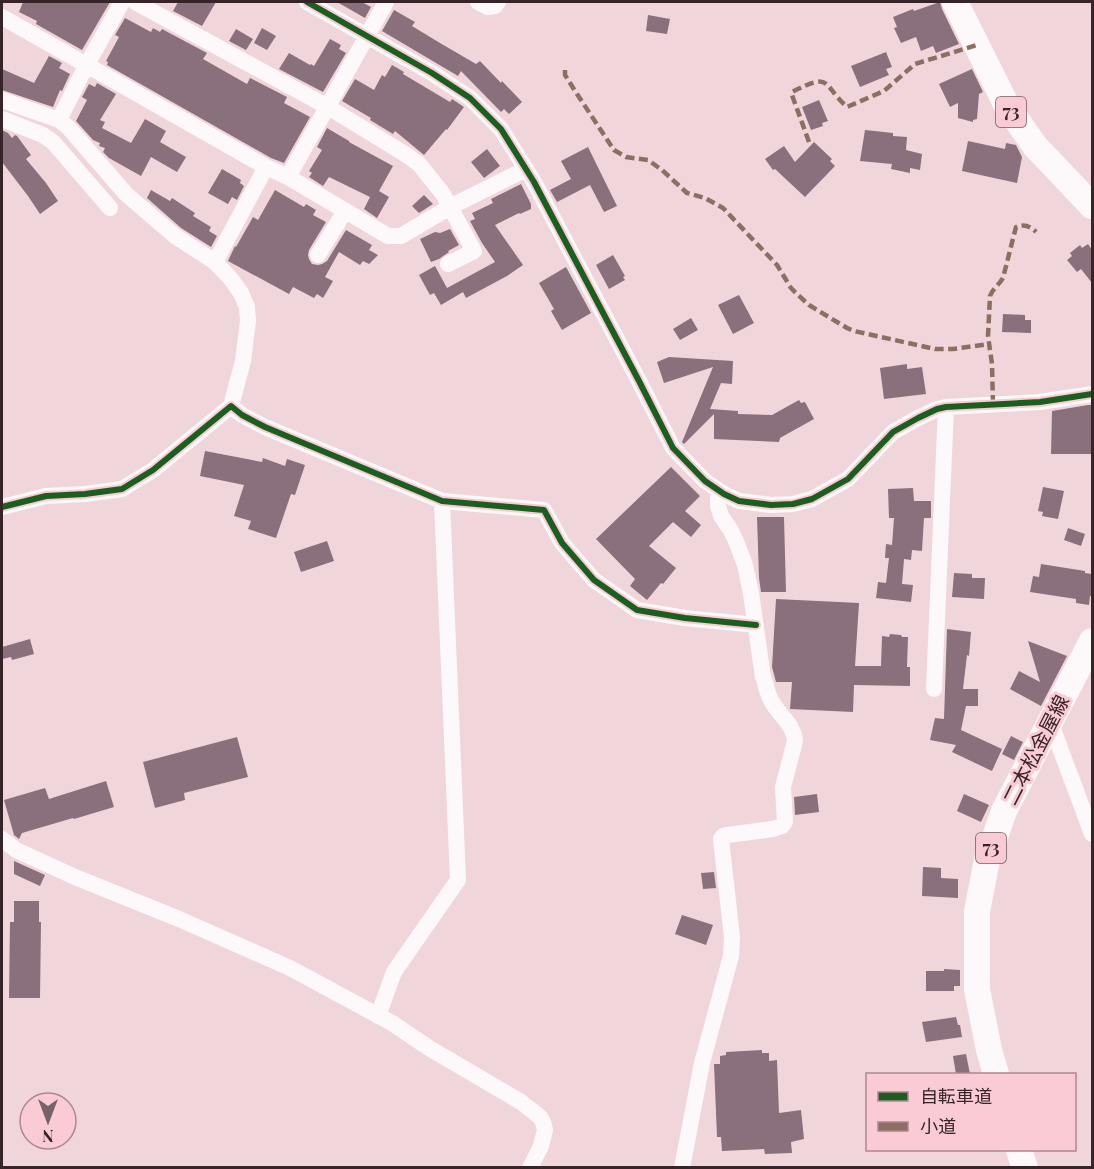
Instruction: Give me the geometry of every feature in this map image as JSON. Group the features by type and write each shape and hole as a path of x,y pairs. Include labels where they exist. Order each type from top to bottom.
{"main road":[{"name":"73","path":"955,2 1007,106 1035,146 1092,206"},
{"name":"二本松金屋線","path":"996,1073 988,1050 977,989 977,911 987,860 1004,811 1092,641"},
{"path":"1021,1151 1025,1167"}],"street":[{"path":"59,120 122,2"},
{"path":"135,2 328,107 419,164 443,194 474,251 448,264"},
{"path":"307,2 432,73 470,98 501,129 526,169 674,448 705,481 724,494 739,501 771,505 793,504 812,499 848,479 893,432 937,409 1040,402 1092,394"},
{"path":"288,177 387,2"},
{"path":"478,2 488,7 495,6 498,2"},
{"path":"2,17 266,167 288,177 388,236 401,236 450,207 526,169"},
{"path":"2,100 59,120 68,127 126,194 175,236 214,262 231,279 247,307 248,321 243,361 231,406 153,470 122,489 46,496 2,507"},
{"path":"2,119 43,135 53,142 110,208"},
{"path":"214,262 266,167"},
{"path":"318,255 345,211"},
{"path":"231,406 242,415 266,427 442,501 544,510 562,543 594,580 637,610 685,618 756,625"},
{"path":"934,689 946,407"},
{"path":"682,1167 702,1063 731,956 732,937 721,839 727,835 782,826 784,822 783,786 794,750 795,735 771,701 763,677 745,565 733,535 721,516 718,506 718,490"},
{"path":"378,1016 394,972 458,880 442,501"},
{"path":"1050,721 1092,834"},
{"path":"2,839 16,850 75,878 179,918 290,968 392,1023 429,1048 521,1102 540,1117 545,1130 541,1146 530,1167"}],"building":[{"path":"23,2 110,2 82,50 19,12"},
{"path":"178,2 216,2 202,26 173,11"},
{"path":"337,2 362,2 371,7 365,18"},
{"path":"940,2 959,44 936,53 933,46 921,51 916,37 901,43 894,28 897,27 893,17"},
{"path":"394,10 415,22 412,26 440,43 476,64 480,61 522,102 509,114 504,109 501,112 461,71 458,76 382,31"},
{"path":"648,15 670,19 667,34 646,31"},
{"path":"125,18 151,32 153,28 160,32 162,29 207,53 203,59 247,84 250,78 287,97 284,103 310,117 284,163 271,158 107,65 106,61 119,37 115,35"},
{"path":"262,28 276,36 267,50 254,43"},
{"path":"236,29 253,39 246,50 229,41"},
{"path":"330,39 341,45 339,49 346,53 323,92 279,69 289,53 314,66"},
{"path":"886,52 892,67 886,69 889,75 860,87 851,66"},
{"path":"49,56 62,63 59,68 70,74 53,107 2,90 2,69 34,83"},
{"path":"392,65 450,102 452,99 464,107 424,155 395,131 393,134 342,101 355,79 374,90 382,75 385,77"},
{"path":"972,69 983,92 979,94 977,119 973,122 958,118 958,103 950,107 939,84"},
{"path":"97,83 116,94 100,120 105,122 102,128 131,143 145,119 166,131 160,142 186,157 177,172 151,157 141,176 109,158 103,152 105,148 99,146 100,143 93,140 76,121 87,100 82,97 89,84 95,87"},
{"path":"819,100 828,121 822,123 823,126 811,130 802,107"},
{"path":"327,128 393,166 379,191 389,197 377,218 364,209 370,197 329,177 323,186 309,177 312,173 309,171 322,150 317,147"},
{"path":"2,130 12,138 17,136 31,155 26,159 58,201 40,214 2,162"},
{"path":"865,130 907,137 906,150 922,154 920,170 910,168 910,173 891,169 892,164 860,161"},
{"path":"968,141 1005,149 1006,143 1016,145 1022,157 1017,183 962,171"},
{"path":"814,142 832,159 830,161 835,166 805,197 775,169 773,170 765,159 784,146 795,162"},
{"path":"588,147 617,206 604,212 590,185 557,202 550,190 571,179 561,161"},
{"path":"487,149 500,166 484,178 471,162"},
{"path":"222,169 241,180 240,183 244,186 237,200 232,197 228,204 208,193"},
{"path":"521,184 531,204 531,209 495,225 523,265 466,298 463,292 441,305 434,293 430,295 419,275 435,266 447,288 495,262 470,221 475,219 472,213 493,203 491,199"},
{"path":"151,190 170,201 172,198 195,213 193,216 211,227 209,231 217,236 211,247 181,228 147,198"},
{"path":"275,190 304,207 306,204 316,210 313,215 326,222 309,250 308,255 312,264 318,265 327,261 346,230 372,245 369,250 378,255 369,264 363,261 360,265 339,252 325,277 333,281 323,298 317,294 314,298 293,287 289,294 228,261 253,217 258,220"},
{"path":"424,195 433,204 419,213 412,206"},
{"path":"450,229 459,245 431,262 420,239 435,232 440,233"},
{"path":"1088,244 1092,250 1092,283 1081,269 1077,272 1067,260 1072,256 1070,253 1080,245 1082,248"},
{"path":"613,255 625,280 609,289 596,265"},
{"path":"566,267 591,313 562,330 551,311 554,309 539,283"},
{"path":"739,295 754,323 733,334 718,305"},
{"path":"1003,314 1025,315 1025,320 1031,320 1031,333 1002,332"},
{"path":"691,318 698,330 680,340 673,329"},
{"path":"669,357 733,361 732,384 721,383 710,409 738,411 738,414 772,415 799,400 801,403 805,402 814,419 780,438 779,442 714,439 714,414 684,444 682,442 713,367 664,383 657,362"},
{"path":"907,364 907,369 922,367 926,394 884,399 880,368"},
{"path":"1092,405 1092,454 1051,454 1052,411"},
{"path":"205,451 262,462 263,458 285,466 287,459 305,465 295,495 291,494 276,538 248,529 251,521 234,516 244,485 200,476"},
{"path":"671,467 700,496 685,511 701,525 691,537 673,522 649,546 676,568 647,600 630,586 635,579 596,539"},
{"path":"1043,487 1064,491 1058,519 1042,516 1043,512 1038,511"},
{"path":"913,488 914,501 931,501 931,518 924,518 922,551 912,550 911,560 904,559 902,584 913,585 911,602 876,598 878,582 886,583 889,558 885,558 886,544 892,545 894,518 889,518 888,489"},
{"path":"757,517 784,517 786,592 761,592"},
{"path":"1068,528 1085,534 1081,546 1064,540"},
{"path":"327,541 334,561 301,572 294,552"},
{"path":"1041,564 1092,574 1092,596 1090,596 1089,605 1076,603 1076,599 1030,592 1033,576 1039,577"},
{"path":"954,573 972,574 972,578 985,578 984,599 952,597"},
{"path":"776,599 859,603 855,666 881,666 882,636 889,637 890,634 908,637 907,667 910,667 910,686 854,685 853,712 790,709 792,682 776,682 772,667"},
{"path":"947,629 971,632 963,689 978,689 978,706 966,706 961,730 1002,749 992,771 952,752 956,745 930,740 935,718 944,719"},
{"path":"30,639 34,654 12,660 11,657 2,659 2,647"},
{"path":"1028,641 1067,656 1041,706 1010,689 1019,671 1040,682"},
{"path":"1011,736 1023,742 1014,760 1002,754"},
{"path":"237,737 248,777 184,793 185,800 155,808 143,762"},
{"path":"106,781 114,807 22,833 19,839 14,835 4,800 45,788 49,799"},
{"path":"817,794 819,812 795,815 794,797"},
{"path":"964,794 989,805 981,822 957,811"},
{"path":"14,861 45,875 40,886 14,874"},
{"path":"923,867 941,868 941,878 958,879 958,898 922,896"},
{"path":"714,872 716,888 703,889 701,873"},
{"path":"14,901 39,901 40,998 9,998 10,922 14,922"},
{"path":"682,915 713,925 706,945 675,934"},
{"path":"944,969 960,970 960,986 954,986 954,991 926,991 926,971 944,971"},
{"path":"956,1017 962,1037 926,1042 922,1022"},
{"path":"762,1050 762,1053 769,1053 769,1061 777,1060 779,1113 801,1110 804,1139 791,1142 792,1153 765,1154 764,1149 722,1151 721,1137 717,1137 714,1064 720,1064 720,1056 726,1055 726,1052"},
{"path":"966,1054 970,1073 956,1073 953,1056"}],"marked path":[{"path":"809,142 792,92 814,83 825,83 847,107 884,91 915,64 977,45"},
{"path":"565,70 565,75 614,150 626,157 648,160 687,193 705,198 723,208 777,265 791,288 809,305 854,331 935,349 989,344"},
{"path":"993,404 992,364 988,336 990,296 1003,278 1016,227 1027,226 1036,232"}],"cycle path":[{"path":"307,2 432,73 470,98 501,129 534,182 673,448 705,481 724,494 739,501 771,505 793,504 812,499 848,479 893,432 937,409 1040,402 1092,394"},
{"path":"2,507 46,496 122,489 153,470 231,406 242,415 265,427 442,501 544,510 562,543 594,580 637,610 685,618 756,625"}]}
